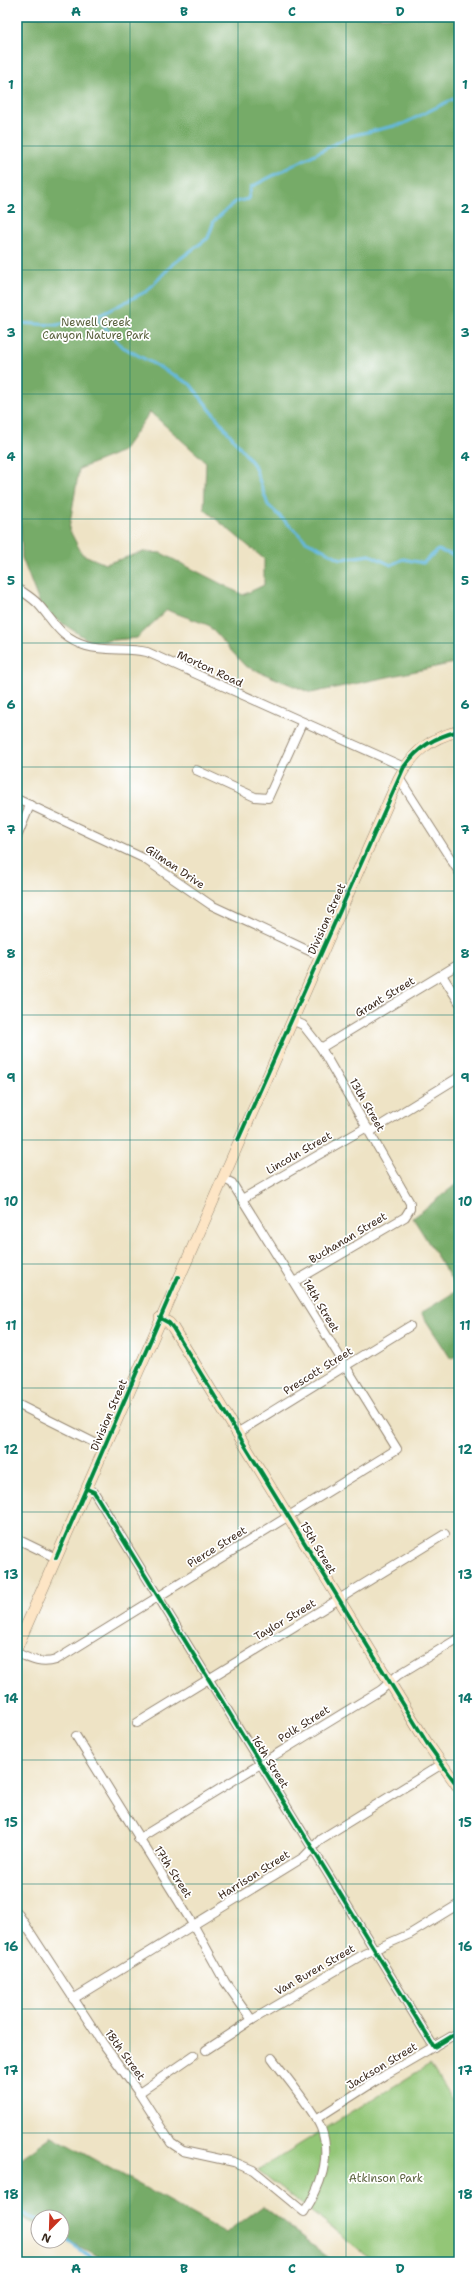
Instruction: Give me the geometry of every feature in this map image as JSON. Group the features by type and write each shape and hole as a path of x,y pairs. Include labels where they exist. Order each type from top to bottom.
{"street":[{"name":"Morton Road","path":"17,588 39,606 57,630 75,642 87,646 147,652 404,768"},
{"path":"196,770 255,797 268,798 302,723"},
{"name":"Division Street","path":"17,1647 88,1489 160,1318 399,778 404,768 418,750 430,741 459,731"},
{"path":"399,778 459,872"},
{"name":"Gilman Drive","path":"17,799 144,858 218,909 320,956"},
{"path":"17,837 30,805"},
{"name":"Grant Street","path":"321,1048 459,964"},
{"path":"442,975 459,1002"},
{"name":"13th Street","path":"292,1020 303,1025 321,1048 410,1203 410,1209"},
{"name":"Lincoln Street","path":"242,1199 459,1077"},
{"name":"14th Street","path":"222,1178 232,1183 397,1449"},
{"name":"Buchanan Street","path":"294,1282 405,1217 410,1209"},
{"name":"15th Street","path":"160,1318 169,1323 173,1328 339,1601 442,1764 459,1788"},
{"name":"Prescott Street","path":"237,1433 346,1368 410,1326"},
{"path":"17,1404 105,1448"},
{"name":"Pierce Street","path":"17,1653 37,1662 47,1663 56,1660 397,1449"},
{"name":"16th Street","path":"88,1489 94,1492 434,2047"},
{"name":"Taylor Street","path":"137,1723 339,1601 445,1534"},
{"path":"17,1539 56,1558"},
{"name":"Polk Street","path":"138,1839 381,1690 398,1675 459,1638"},
{"name":"17th Street","path":"76,1736 138,1839 194,1926 225,1982 252,2020"},
{"name":"Harrison Street","path":"73,1999 304,1857 321,1839 442,1764"},
{"name":"Van Buren Street","path":"206,2050 252,2020 375,1949 387,1946 410,1934 459,1904"},
{"name":"18th Street","path":"17,1912 73,1999 139,2093 171,2143 183,2151 248,2167 264,2178 304,2212 321,2181 325,2158 324,2138 316,2119"},
{"name":"Jackson Street","path":"316,2119 385,2075 459,2032"},
{"path":"139,2093 194,2055"},
{"path":"272,2058 316,2119"}],"green space":[{"name":"Newell Creek Canyon Nature Park","path":"17,17 459,17 459,662 311,693 245,666 208,625 167,610 137,638 91,642 42,610 22,558 20,507 17,505","holes":["150,412 206,462 204,509 264,559 264,585 243,595 161,553 143,552 105,564 82,554 69,529 79,469 123,451"]},
{"path":"459,1182 459,1354 451,1359 421,1313 458,1290 413,1218"},
{"name":"Atkinson Park","path":"430,2064 459,2111 459,2262 375,2262 258,2170"},
{"path":"52,2136 226,2233 263,2206 334,2262 110,2262 70,2242 70,2209 30,2209 30,2222 17,2215 17,2161"}],"waterway":[{"path":"17,323 57,325 96,317 147,291 173,264 208,238 214,221 235,202 248,199 251,187 350,136 403,124 459,96"},
{"path":"96,317 121,346 190,384 254,465 268,505 306,541 341,559 370,555 391,565 403,559 423,563 438,550 459,557"},
{"path":"17,2211 30,2217"},
{"path":"70,2243 89,2256 102,2262"}],"cycle path":[{"path":"238,1140 404,767 421,748 442,736 459,731"},
{"path":"56,1558 178,1277"},
{"path":"160,1318 169,1323 173,1328 427,1743 459,1788"},
{"path":"87,1489 94,1492 434,2047 459,2032"}]}
